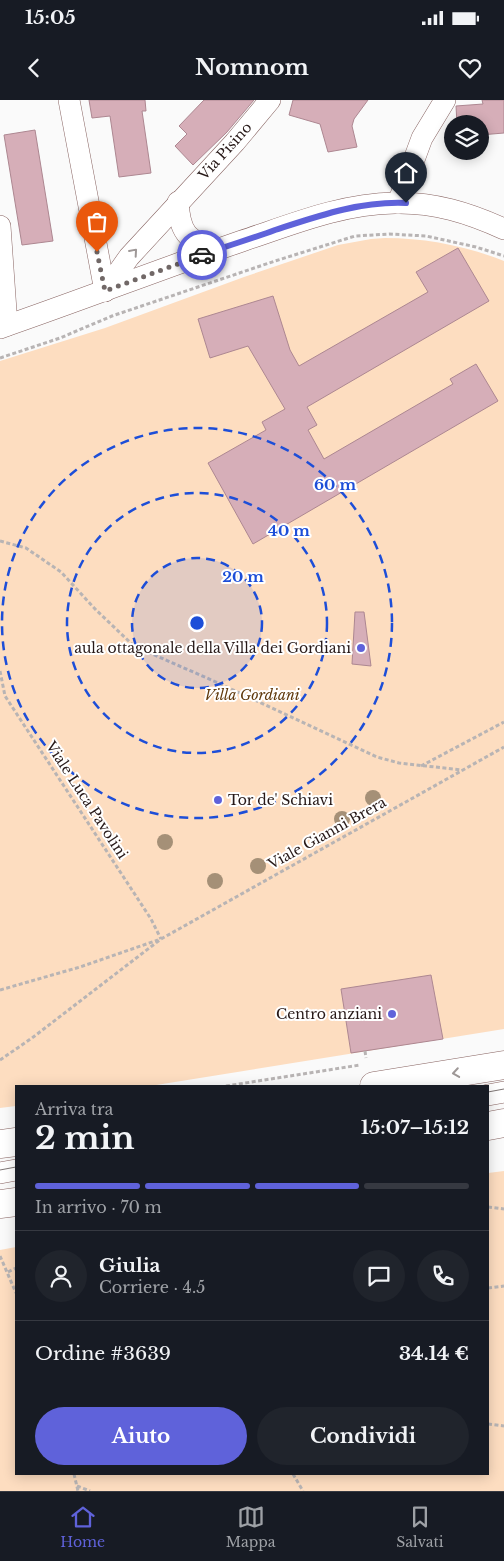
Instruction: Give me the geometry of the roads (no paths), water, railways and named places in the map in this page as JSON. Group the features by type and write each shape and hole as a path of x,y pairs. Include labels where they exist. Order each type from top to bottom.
{"main road":[{"path":"380,1085 504,1065"},
{"path":"489,1126 504,1123"},
{"path":"0,1144 15,1142"},
{"path":"0,1204 15,1202"}],"street":[{"path":"69,100 105,291"},
{"name":"Via Pisino","path":"105,291 129,257 235,142 270,100"},
{"path":"398,203 422,138 445,100"},
{"path":"178,202 180,221 189,238 214,251"},
{"path":"0,226 4,326 312,217 342,209 398,203 441,207 480,218 504,221"},
{"path":"480,218 504,229"},
{"path":"489,1095 504,1092"},
{"path":"0,1173 15,1170"}],"tram line":[{"path":"489,1092 504,1089"},
{"path":"0,1170 15,1167"}],"place":[{"name":"aula ottagonale della Villa dei Gordiani","path":"361,648"},
{"name":"Tor de' Schiavi","path":"218,800"},
{"name":"Centro anziani","path":"392,1014"}],"park label":[{"name":"Villa Gordiani","path":"252,695"}]}
